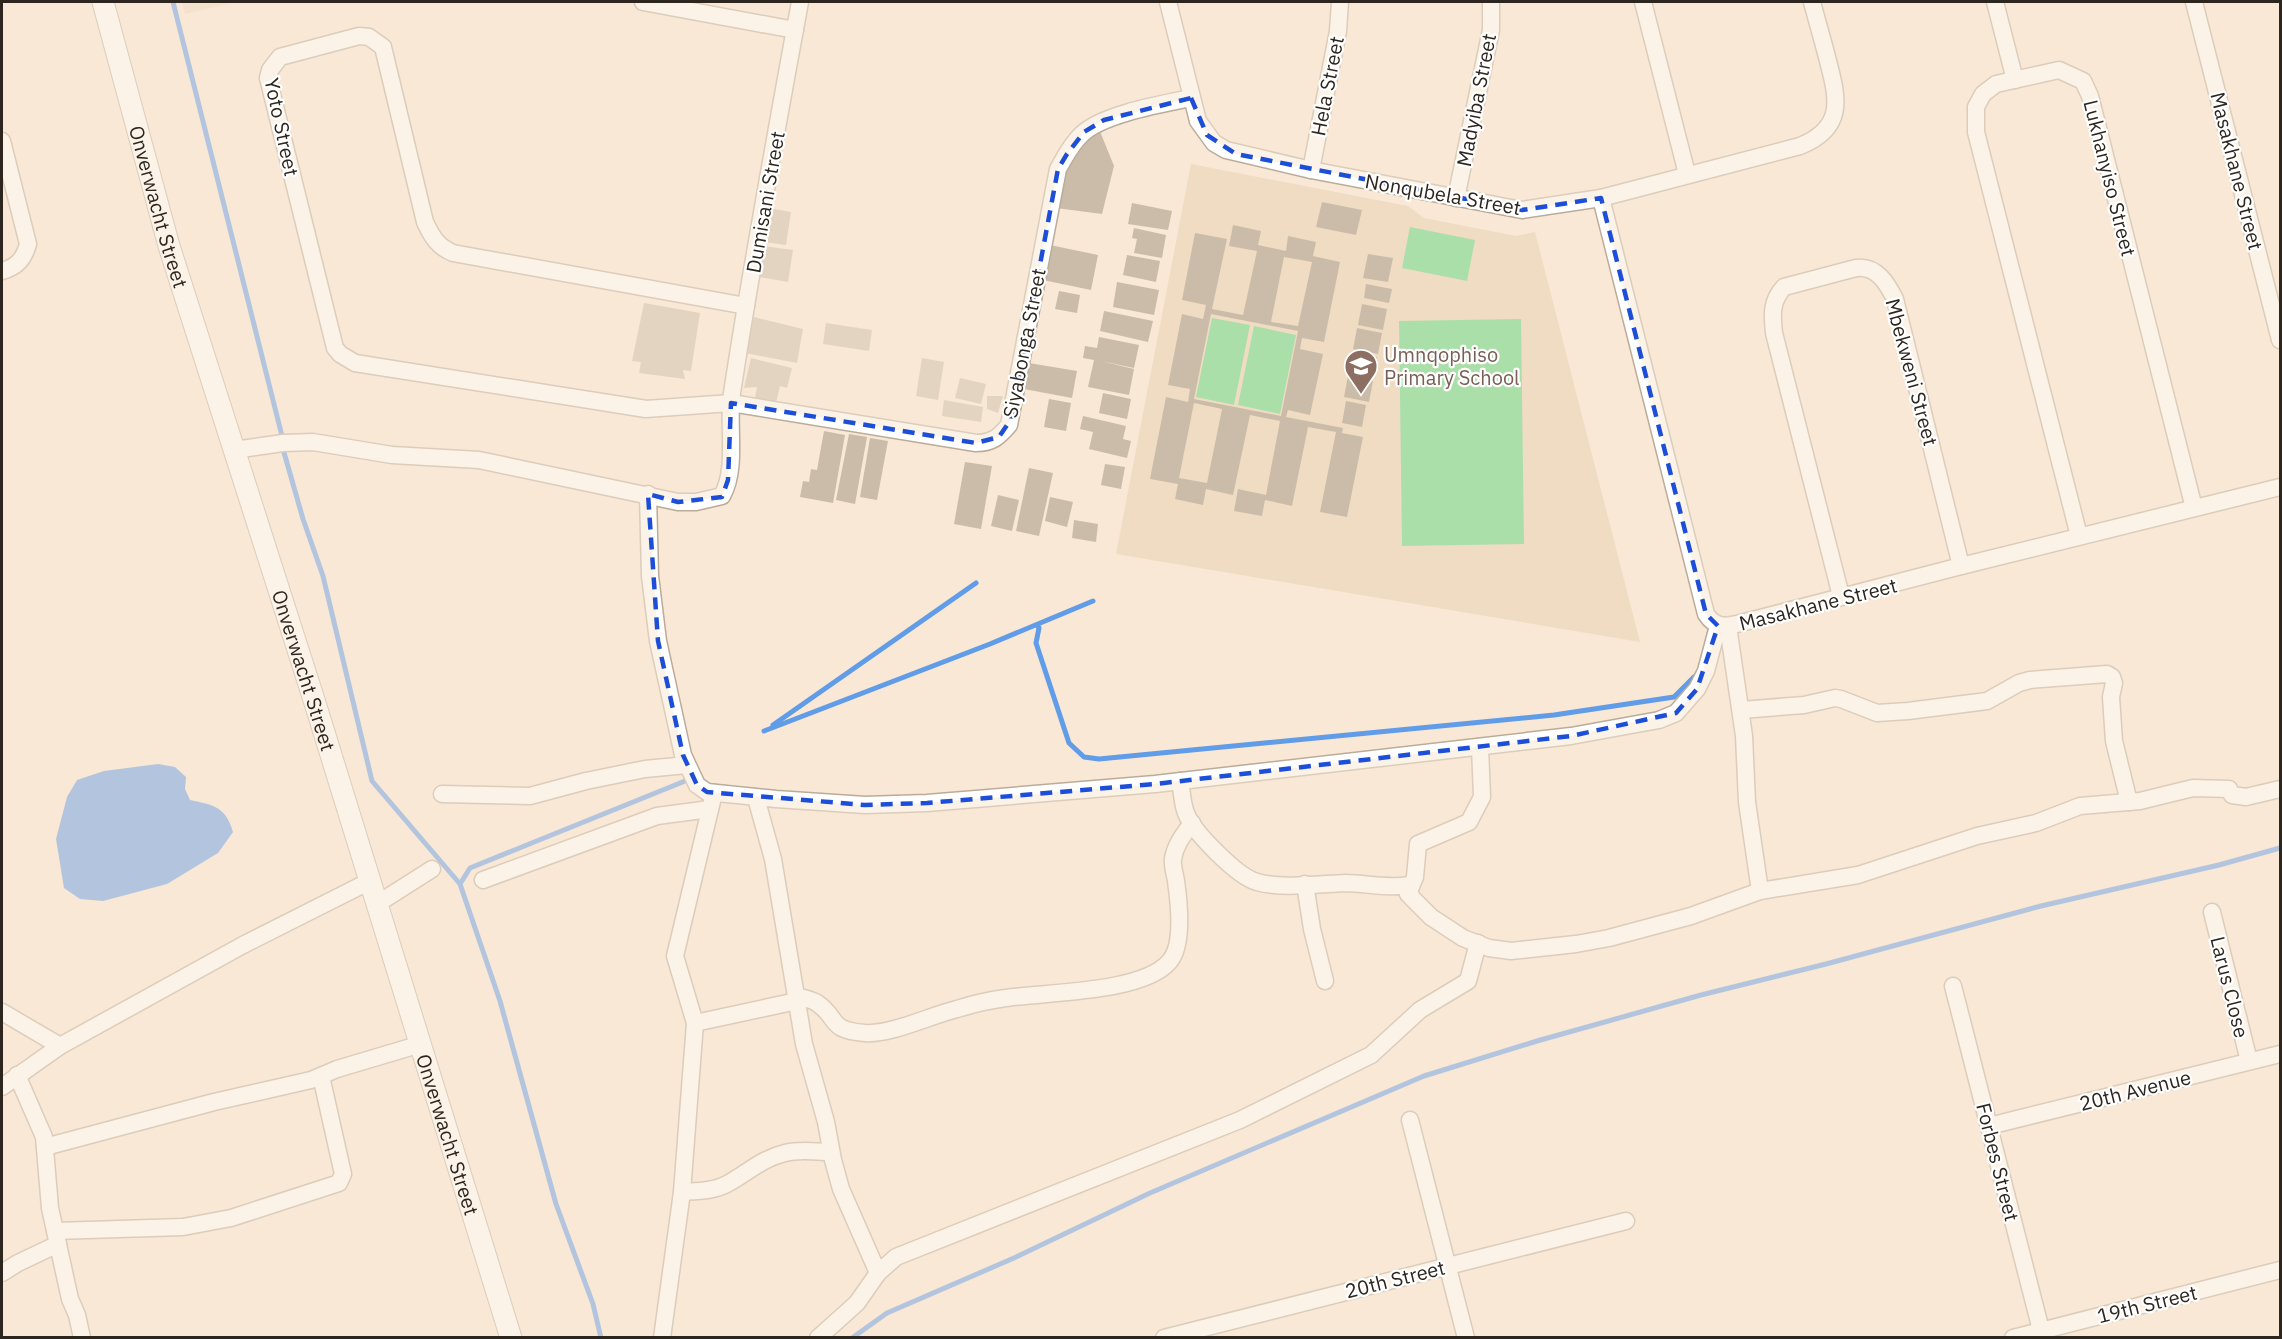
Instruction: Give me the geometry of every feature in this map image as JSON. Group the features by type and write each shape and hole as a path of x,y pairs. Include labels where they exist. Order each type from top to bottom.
{"street":[{"name":"Onverwacht Street","path":"103,2 169,246 512,1338"},
{"path":"643,2 795,30"},
{"name":"Dumisani Street","path":"648,494 678,502 696,502 722,496 728,480 731,403 800,2"},
{"name":"Nonqubela Street","path":"1168,2 1198,121 1214,143 1236,154 1311,171 1522,210 1600,198 1812,141 1829,126 1835,113 1834,85 1812,2"},
{"name":"Hela Street","path":"1311,171 1338,31 1340,2"},
{"name":"Madyiba Street","path":"1456,198 1491,30 1491,2"},
{"path":"1643,2 1687,174"},
{"path":"1995,2 2015,80"},
{"name":"Masakhane Street","path":"2194,2 2280,340"},
{"name":"Yoto Street","path":"731,403 646,409 355,363 340,354 335,348 268,78 270,70 280,57 359,36 369,37 383,47 426,222 430,233 443,249 453,253 746,306"},
{"name":"Lukhanyiso Street","path":"2079,536 1976,132 1976,107 1983,94 1996,84 2059,70 2083,81 2090,96 2194,508"},
{"name":"Siyabonga Street","path":"731,403 976,443 986,443 999,437 1011,419 1058,169 1062,161 1084,132 1104,120 1191,98"},
{"path":"2,141 28,244 20,262 2,271"},
{"name":"Masakhane Street","path":"1600,198 1706,614 1711,622 1723,626 2280,487"},
{"name":"Mbekweni Street","path":"1841,596 1774,333 1772,316 1777,294 1784,287 1856,268 1863,267 1881,276 1895,299 1961,566"},
{"path":"234,450 283,443 324,443 392,455 490,462 648,494 650,576 658,640 678,737 687,765 700,789 712,801"},
{"path":"1723,626 1741,710 1747,802 1760,891"},
{"path":"483,880 657,816 712,801 756,798 865,805 927,803 1180,781 1480,747 1571,736 1659,720 1676,713 1697,689 1723,626"},
{"path":"1741,710 1804,705 1835,698 1877,713 1908,711 1987,701 2030,680 2107,674 2113,679 2111,697 2114,741 2129,802"},
{"path":"1409,893 1415,877 1418,844 1469,822 1482,796 1480,747"},
{"path":"442,794 530,796 635,771 687,765"},
{"path":"1180,781 1186,814 1192,823 1218,854 1252,880 1269,884 1365,883 1395,887 1409,885 1411,897 1431,917 1463,938 1489,948 1511,951 1609,938 1691,916 1760,891 1858,875 1977,836 2036,823 2080,806 2129,802 2193,788 2229,789 2232,795 2240,797 2280,789"},
{"path":"756,798 773,859 804,1044 826,1122 831,1152 841,1189 878,1273"},
{"path":"662,1338 682,1192 695,1023 675,956 712,801"},
{"path":"695,1023 796,999 817,1003 839,1028 867,1033 882,1031 958,1008 1006,998 1082,991 1147,976 1169,962 1175,952 1179,933 1173,858 1180,840 1192,823"},
{"path":"377,904 432,869"},
{"path":"2,1087 60,1046 243,945 370,881"},
{"path":"1305,884 1312,929 1325,981"},
{"name":"Larus Close","path":"2212,912 2249,1062"},
{"path":"818,1338 857,1303 878,1273 896,1257 1240,1120 1371,1055 1420,1010 1468,981 1478,943"},
{"name":"Forbes Street","path":"1953,986 2042,1334"},
{"path":"2,1012 60,1046"},
{"path":"45,1147 214,1102 292,1085 421,1044"},
{"name":"20th Avenue","path":"1989,1126 2280,1054"},
{"path":"17,1075 41,1128 45,1147 50,1208 70,1299 77,1315 82,1338"},
{"path":"2,1273 57,1238 183,1227 231,1218 339,1183 343,1174 321,1076"},
{"path":"1410,1120 1466,1338"},
{"path":"682,1192 726,1185 761,1163 784,1153 831,1152"},
{"name":"20th Street","path":"1164,1338 1626,1221"},
{"name":"19th Street","path":"2013,1338 2042,1334 2280,1270"}],"highlighted area":[{"path":"1191,98 1207,135 1236,154 1522,210 1601,198 1706,614 1718,626 1697,689 1676,713 1571,736 1155,784 927,803 865,805 707,792 697,785 683,755 658,641 648,494 678,502 722,497 728,480 731,403 976,443 999,437 1011,419 1058,169 1084,132 1104,120"}],"shaded area":[{"path":"182,2 237,2 185,14"},
{"name":"Umnqophiso Primary School","path":"1191,164 1408,206 1424,218 1516,236 1535,232 1640,642 1116,554"}],"green space":[{"path":"1410,227 1475,240 1467,281 1402,268"},
{"path":"1212,318 1250,325 1234,405 1196,397"},
{"path":"1521,319 1524,544 1402,546 1399,321"},
{"path":"1254,326 1296,335 1280,414 1238,405"}],"water":[{"path":"158,764 175,767 186,777 185,789 190,800 218,808 227,817 233,832 218,853 167,884 103,901 80,899 64,888 56,839 67,797 77,780 104,771"}],"building":[{"path":"1099,129 1114,166 1102,214 1056,208 1062,169 1080,141"},
{"path":"1322,202 1362,210 1356,235 1316,227"},
{"path":"1132,203 1172,211 1168,230 1128,224"},
{"path":"769,208 791,212 786,245 764,242"},
{"path":"1233,225 1261,231 1258,245 1286,251 1288,236 1316,242 1313,256 1340,262 1324,342 1302,338 1300,349 1323,354 1310,415 1288,410 1286,417 1343,428 1342,433 1363,437 1347,517 1320,512 1336,432 1308,427 1292,506 1265,500 1262,516 1234,511 1238,489 1266,495 1280,421 1250,415 1233,495 1206,489 1203,505 1175,499 1178,484 1150,479 1166,397 1188,402 1190,389 1168,385 1182,314 1203,319 1206,305 1182,300 1195,233 1227,239 1212,309 1243,315 1257,251 1229,246","holes":["1284,257 1312,262 1298,326 1271,322","1211,314 1298,331 1281,416 1194,399","1194,403 1222,409 1207,483 1179,478"]},
{"path":"1134,228 1166,235 1162,258 1134,253 1137,239 1132,238"},
{"path":"1050,245 1098,255 1091,290 1043,280"},
{"path":"764,246 793,250 788,282 759,277"},
{"path":"1368,254 1393,258 1388,282 1363,278"},
{"path":"1127,255 1160,261 1156,282 1123,275"},
{"path":"1117,282 1159,290 1154,315 1113,307"},
{"path":"1366,284 1392,289 1389,303 1364,298"},
{"path":"1059,291 1080,295 1077,313 1055,309"},
{"path":"644,303 700,313 691,371 683,370 685,379 639,373 641,362 632,361"},
{"path":"1362,304 1387,309 1383,330 1358,325"},
{"path":"1104,311 1153,321 1148,342 1100,331"},
{"path":"754,317 803,329 797,363 745,353"},
{"path":"826,323 872,330 869,351 823,344"},
{"path":"1357,328 1382,333 1378,354 1353,349"},
{"path":"1099,337 1139,345 1134,368 1101,361 1134,369 1129,395 1088,387 1094,360 1083,358 1085,346 1097,348"},
{"path":"1352,352 1377,357 1373,378 1348,373"},
{"path":"751,358 792,368 787,388 780,386 776,403 755,398 757,387 744,388"},
{"path":"922,358 944,362 938,400 916,396"},
{"path":"1029,363 1077,371 1072,398 1024,389"},
{"path":"1348,376 1373,381 1369,402 1344,397"},
{"path":"960,378 986,384 981,404 955,398"},
{"path":"1103,393 1131,399 1127,419 1099,413"},
{"path":"987,396 1003,396 998,413 987,409"},
{"path":"1049,399 1071,403 1066,431 1044,427"},
{"path":"944,400 983,407 981,422 942,416"},
{"path":"1346,401 1366,405 1362,427 1342,423"},
{"path":"1083,416 1126,426 1123,439 1131,441 1127,458 1089,449 1093,432 1080,429"},
{"path":"824,431 845,435 833,503 800,497 803,481 809,482 811,469 817,470"},
{"path":"849,434 867,437 855,504 836,500"},
{"path":"870,438 888,441 877,500 860,497"},
{"path":"965,462 992,466 981,529 954,524"},
{"path":"1105,464 1125,467 1121,489 1101,485"},
{"path":"1029,468 1053,473 1039,536 1016,531"},
{"path":"998,495 1019,500 1012,531 991,526"},
{"path":"1050,497 1073,502 1067,527 1045,521"},
{"path":"1074,520 1098,524 1096,542 1072,538"}],"waterway":[{"path":"173,2 282,436"},
{"path":"283,449 303,519 323,576 372,781 460,884"},
{"path":"773,725 976,583"},
{"path":"764,731 990,644 1093,601"},
{"path":"1037,625 1039,628 1036,643 1069,743 1084,757 1099,759 1554,715 1674,697 1694,677"},
{"path":"601,1338 593,1304 556,1204 500,1001 460,884 470,868 690,779"},
{"path":"852,1338 887,1313 1014,1258 1150,1193 1424,1076 1537,1041 1701,995 2041,906 2219,865 2280,848"}],"place":[{"name":"Umnqophiso Primary School","path":"1361,395"}]}
